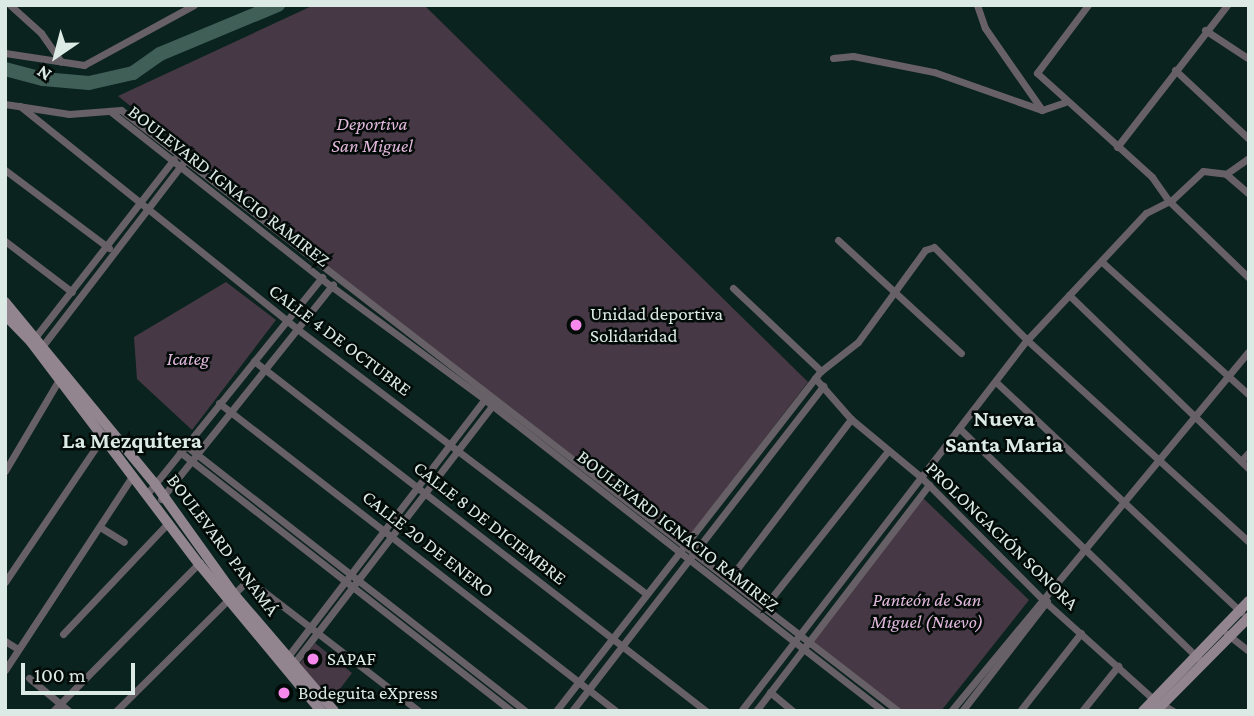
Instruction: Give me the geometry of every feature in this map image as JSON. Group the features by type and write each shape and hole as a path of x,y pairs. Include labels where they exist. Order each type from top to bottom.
{"street":[{"path":"10,5 41,33 61,62"},
{"path":"5,53 84,65 194,5"},
{"path":"977,5 985,29 1042,110"},
{"path":"1088,5 1037,73 1065,102 1152,177 1170,201 1249,278"},
{"path":"1117,147 1227,5"},
{"path":"1205,30 1249,59"},
{"path":"833,58 853,56 934,72 1042,110 1049,111 1065,102"},
{"path":"1175,71 1249,139"},
{"path":"5,104 69,114 110,111"},
{"name":"CALLE 4 DE OCTUBRE","path":"19,106 146,212 286,321 450,442 646,594"},
{"name":"BOULEVARD IGNACIO RAMIREZ","path":"110,111 121,110 187,159 487,396 686,544 898,711"},
{"name":"BOULEVARD IGNACIO RAMIREZ","path":"110,111 331,286 487,396"},
{"path":"38,343 72,292 179,153"},
{"path":"1226,174 1249,158"},
{"path":"38,343 115,253 187,159"},
{"path":"5,170 115,253"},
{"path":"741,711 997,383 1027,340 1146,213 1170,201 1203,172 1226,174 1249,194"},
{"path":"5,240 72,292"},
{"path":"838,240 961,354"},
{"path":"556,711 815,378 858,342 925,250 934,247 1027,340 1249,542"},
{"path":"1102,262 1249,395"},
{"path":"151,489 326,271"},
{"path":"160,501 192,456 337,279"},
{"path":"733,288 821,371"},
{"path":"1069,295 1249,469"},
{"name":"BOULEVARD PANAMÁ","path":"5,302 151,489 230,596 324,709"},
{"name":"BOULEVARD PANAMÁ","path":"5,315 38,343"},
{"path":"951,711 1087,549 1157,458 1249,351"},
{"name":"CALLE 8 DE DICIEMBRE","path":"254,361 706,711"},
{"path":"5,471 62,374"},
{"name":"PROLONGACIÓN SONORA","path":"815,378 851,419 922,478 1157,705 1173,711"},
{"path":"997,383 1245,615"},
{"path":"572,711 693,550 823,386"},
{"path":"288,663 348,571 384,530 487,396"},
{"path":"288,663 318,633 354,582 393,536 495,402"},
{"name":"BOULEVARD IGNACIO RAMIREZ","path":"495,402 679,552 883,711"},
{"name":"CALLE 20 DE ENERO","path":"219,403 616,711"},
{"path":"730,578 851,419"},
{"path":"960,429 1199,659"},
{"path":"5,582 106,432"},
{"path":"182,449 348,571 354,582 512,711"},
{"path":"765,606 888,451"},
{"path":"1241,461 1249,452"},
{"path":"192,456 343,579 354,582 526,711"},
{"path":"5,670 16,648 136,470"},
{"path":"756,711 929,485"},
{"name":"BOULEVARD PANAMÁ","path":"160,501 169,522 203,560"},
{"path":"63,634 169,522"},
{"path":"100,527 124,542"},
{"path":"53,711 203,560"},
{"path":"116,711 244,584 254,584 419,711"},
{"path":"962,711 1046,599"},
{"path":"1143,711 1157,705 1199,659 1245,615 1249,601"},
{"path":"1226,632 1249,651"},
{"path":"1020,711 1081,634"},
{"path":"5,641 16,648"},
{"path":"1082,711 1118,666"},
{"path":"29,678 69,711"},
{"path":"770,692 793,711"}],"green space":[{"name":"Unidad deportiva Solidaridad","path":"314,5 424,5 808,382 685,542 329,267 118,96"},
{"name":"Icateg","path":"226,282 276,320 192,430 137,379 134,337"},
{"name":"Panteón de San Miguel (Nuevo)","path":"922,497 1029,600 941,711 903,711 812,641"},
{"path":"315,643 352,673 330,702 299,665"}],"waterway":[{"path":"5,69 43,79 89,83 133,73 160,54 278,5"}],"place":[{"name":"Unidad deportiva Solidaridad","path":"576,325"},
{"name":"SAPAF","path":"313,659"},
{"name":"Bodeguita eXpress","path":"284,693"}],"district":[{"name":"Nueva Santa Maria","path":"1004,431"},
{"name":"La Mezquitera","path":"132,440"}],"park label":[{"name":"Deportiva San Miguel","path":"372,135"}]}
